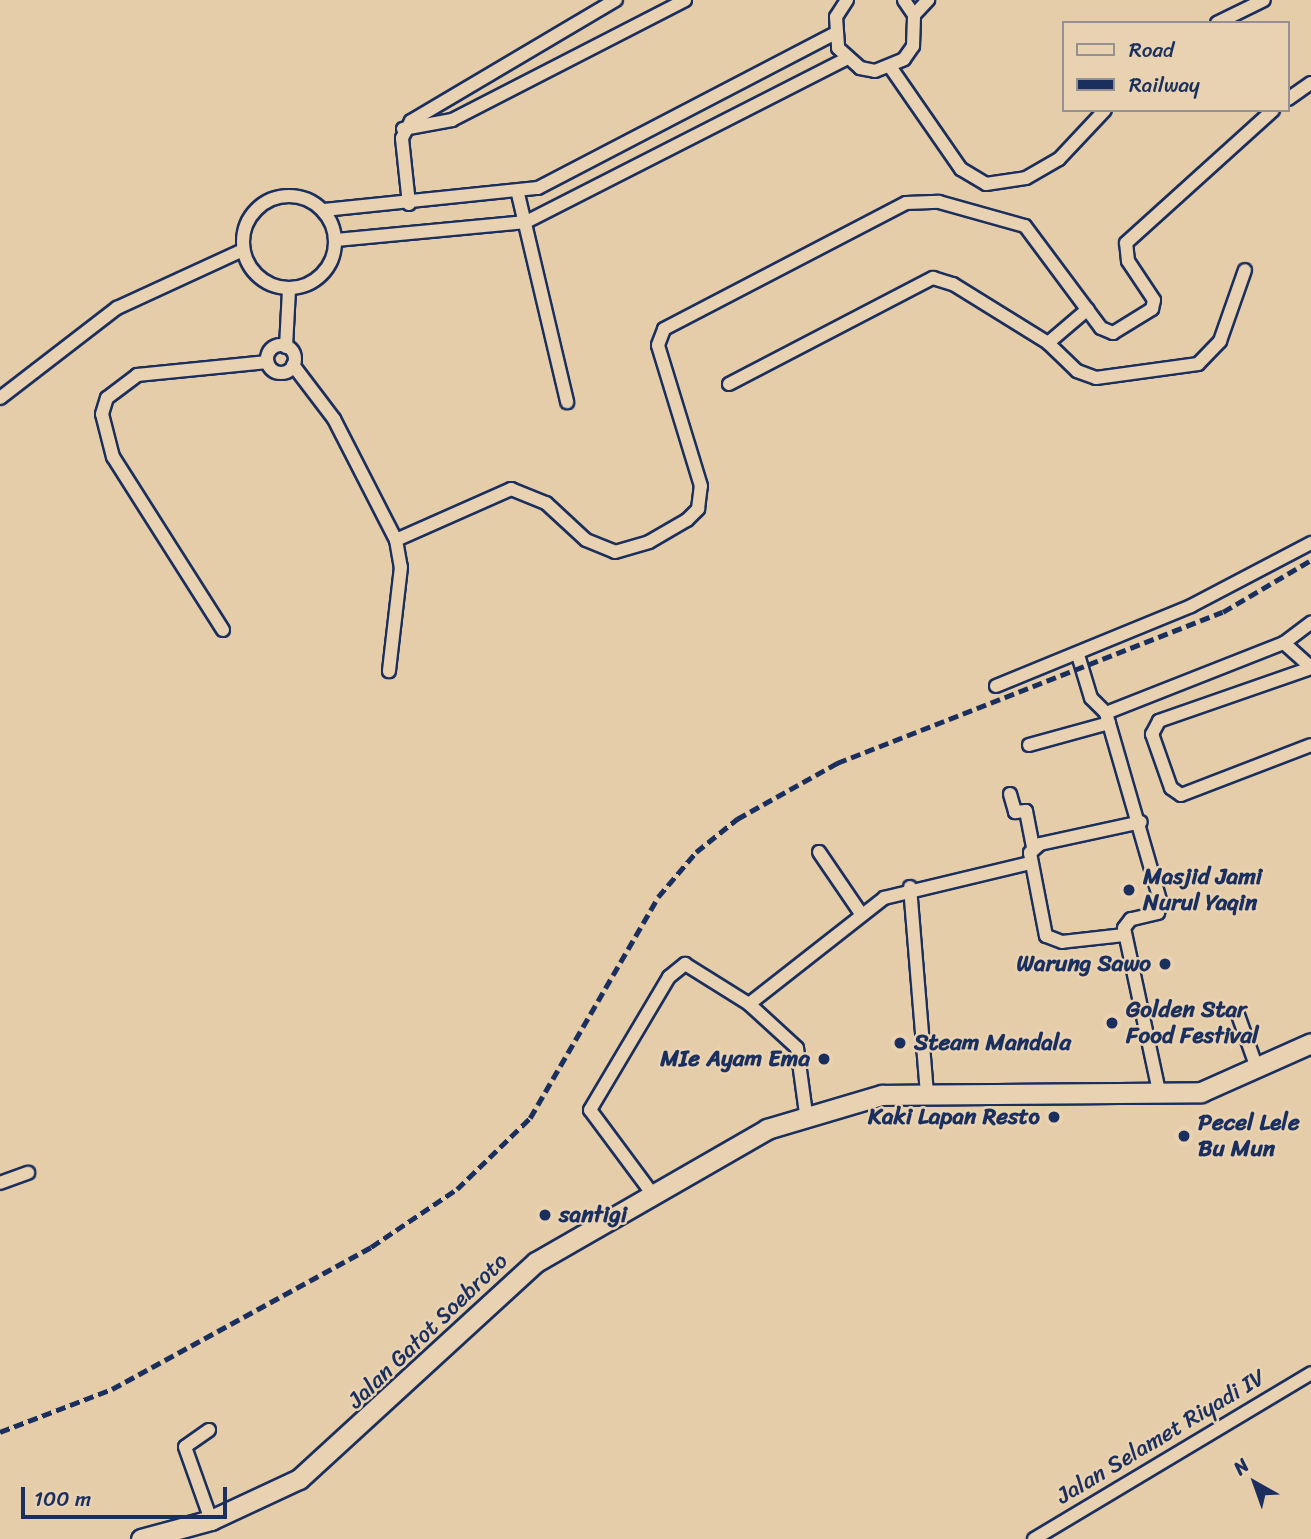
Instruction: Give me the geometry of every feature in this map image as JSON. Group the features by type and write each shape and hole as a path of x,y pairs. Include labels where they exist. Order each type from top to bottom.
{"main road":[{"name":"Jalan Gatot Soebroto","path":"141,1539 211,1520 266,1497 334,1453 536,1262 651,1192 806,1114 927,1092 1160,1096 1201,1092 1258,1071 1311,1043"}],"street":[{"path":"403,129 616,0"},
{"path":"403,129 452,120 685,0"},
{"path":"324,210 337,240 331,264 313,283 289,289 259,277 243,250 247,223 264,202 285,195 324,210 518,194 566,177 834,34 846,0"},
{"path":"834,34 846,60 860,68 891,68 913,46 914,15 904,0"},
{"path":"914,15 928,0"},
{"path":"1221,21 1264,0"},
{"path":"337,240 526,222 846,60"},
{"path":"891,68 961,169 986,184 1026,178 1059,159 1103,112"},
{"path":"1290,98 1311,83"},
{"path":"396,540 511,489 546,503 586,540 615,552 649,542 687,520 698,509 701,486 658,345 664,329 906,203 939,202 978,218 1018,222 1101,328 1113,333 1152,309 1150,291 1125,254 1126,243 1271,112"},
{"path":"403,129 409,204"},
{"path":"518,194 568,402"},
{"path":"0,398 117,308 243,250"},
{"path":"729,384 933,278 953,284 1048,343 1077,371 1097,378 1198,364 1220,341 1245,270"},
{"path":"289,289 286,347 293,365 334,419 396,540 401,567 389,671"},
{"path":"1048,343 1088,309"},
{"path":"267,362 272,349 286,347"},
{"path":"267,362 276,372 293,365"},
{"path":"223,630 113,457 102,414 113,390 137,375 267,362"},
{"path":"996,686 1078,655 1311,543"},
{"path":"1028,745 1107,718 1284,643 1311,623"},
{"path":"1284,643 1311,667 1159,721 1152,734 1171,788 1181,795 1311,745"},
{"path":"1078,655 1091,698 1107,718 1140,822 1161,909 1131,919 1124,935 1160,1096"},
{"path":"1010,794 1015,812 1026,811 1033,847 1030,863 1041,930 1053,941 1124,935"},
{"path":"1033,847 1140,822"},
{"path":"819,852 862,915"},
{"path":"749,1004 862,915 910,887 1030,863"},
{"path":"910,887 927,1092"},
{"path":"651,1192 590,1110 680,967 691,964 749,1004 797,1048 806,1114"},
{"path":"1238,1014 1258,1071"},
{"path":"0,1183 28,1173"},
{"name":"Jalan Selamet Riyadi IV","path":"1034,1539 1311,1373"},
{"path":"209,1430 185,1447 211,1520"}],"railway":[{"path":"0,1432 112,1389 371,1247 457,1189 530,1118 658,897 696,852 737,819 837,763 1223,612 1311,560"}],"place":[{"name":"Masjid Jami Nurul Yaqin","path":"1129,890"},
{"name":"Warung Sawo","path":"1165,964"},
{"name":"Golden Star Food Festival","path":"1112,1023"},
{"name":"Steam Mandala","path":"900,1043"},
{"name":"MIe Ayam Ema","path":"824,1059"},
{"name":"Kaki Lapan Resto","path":"1054,1117"},
{"name":"Pecel Lele Bu Mun","path":"1184,1136"},
{"name":"santigi","path":"545,1215"}]}
